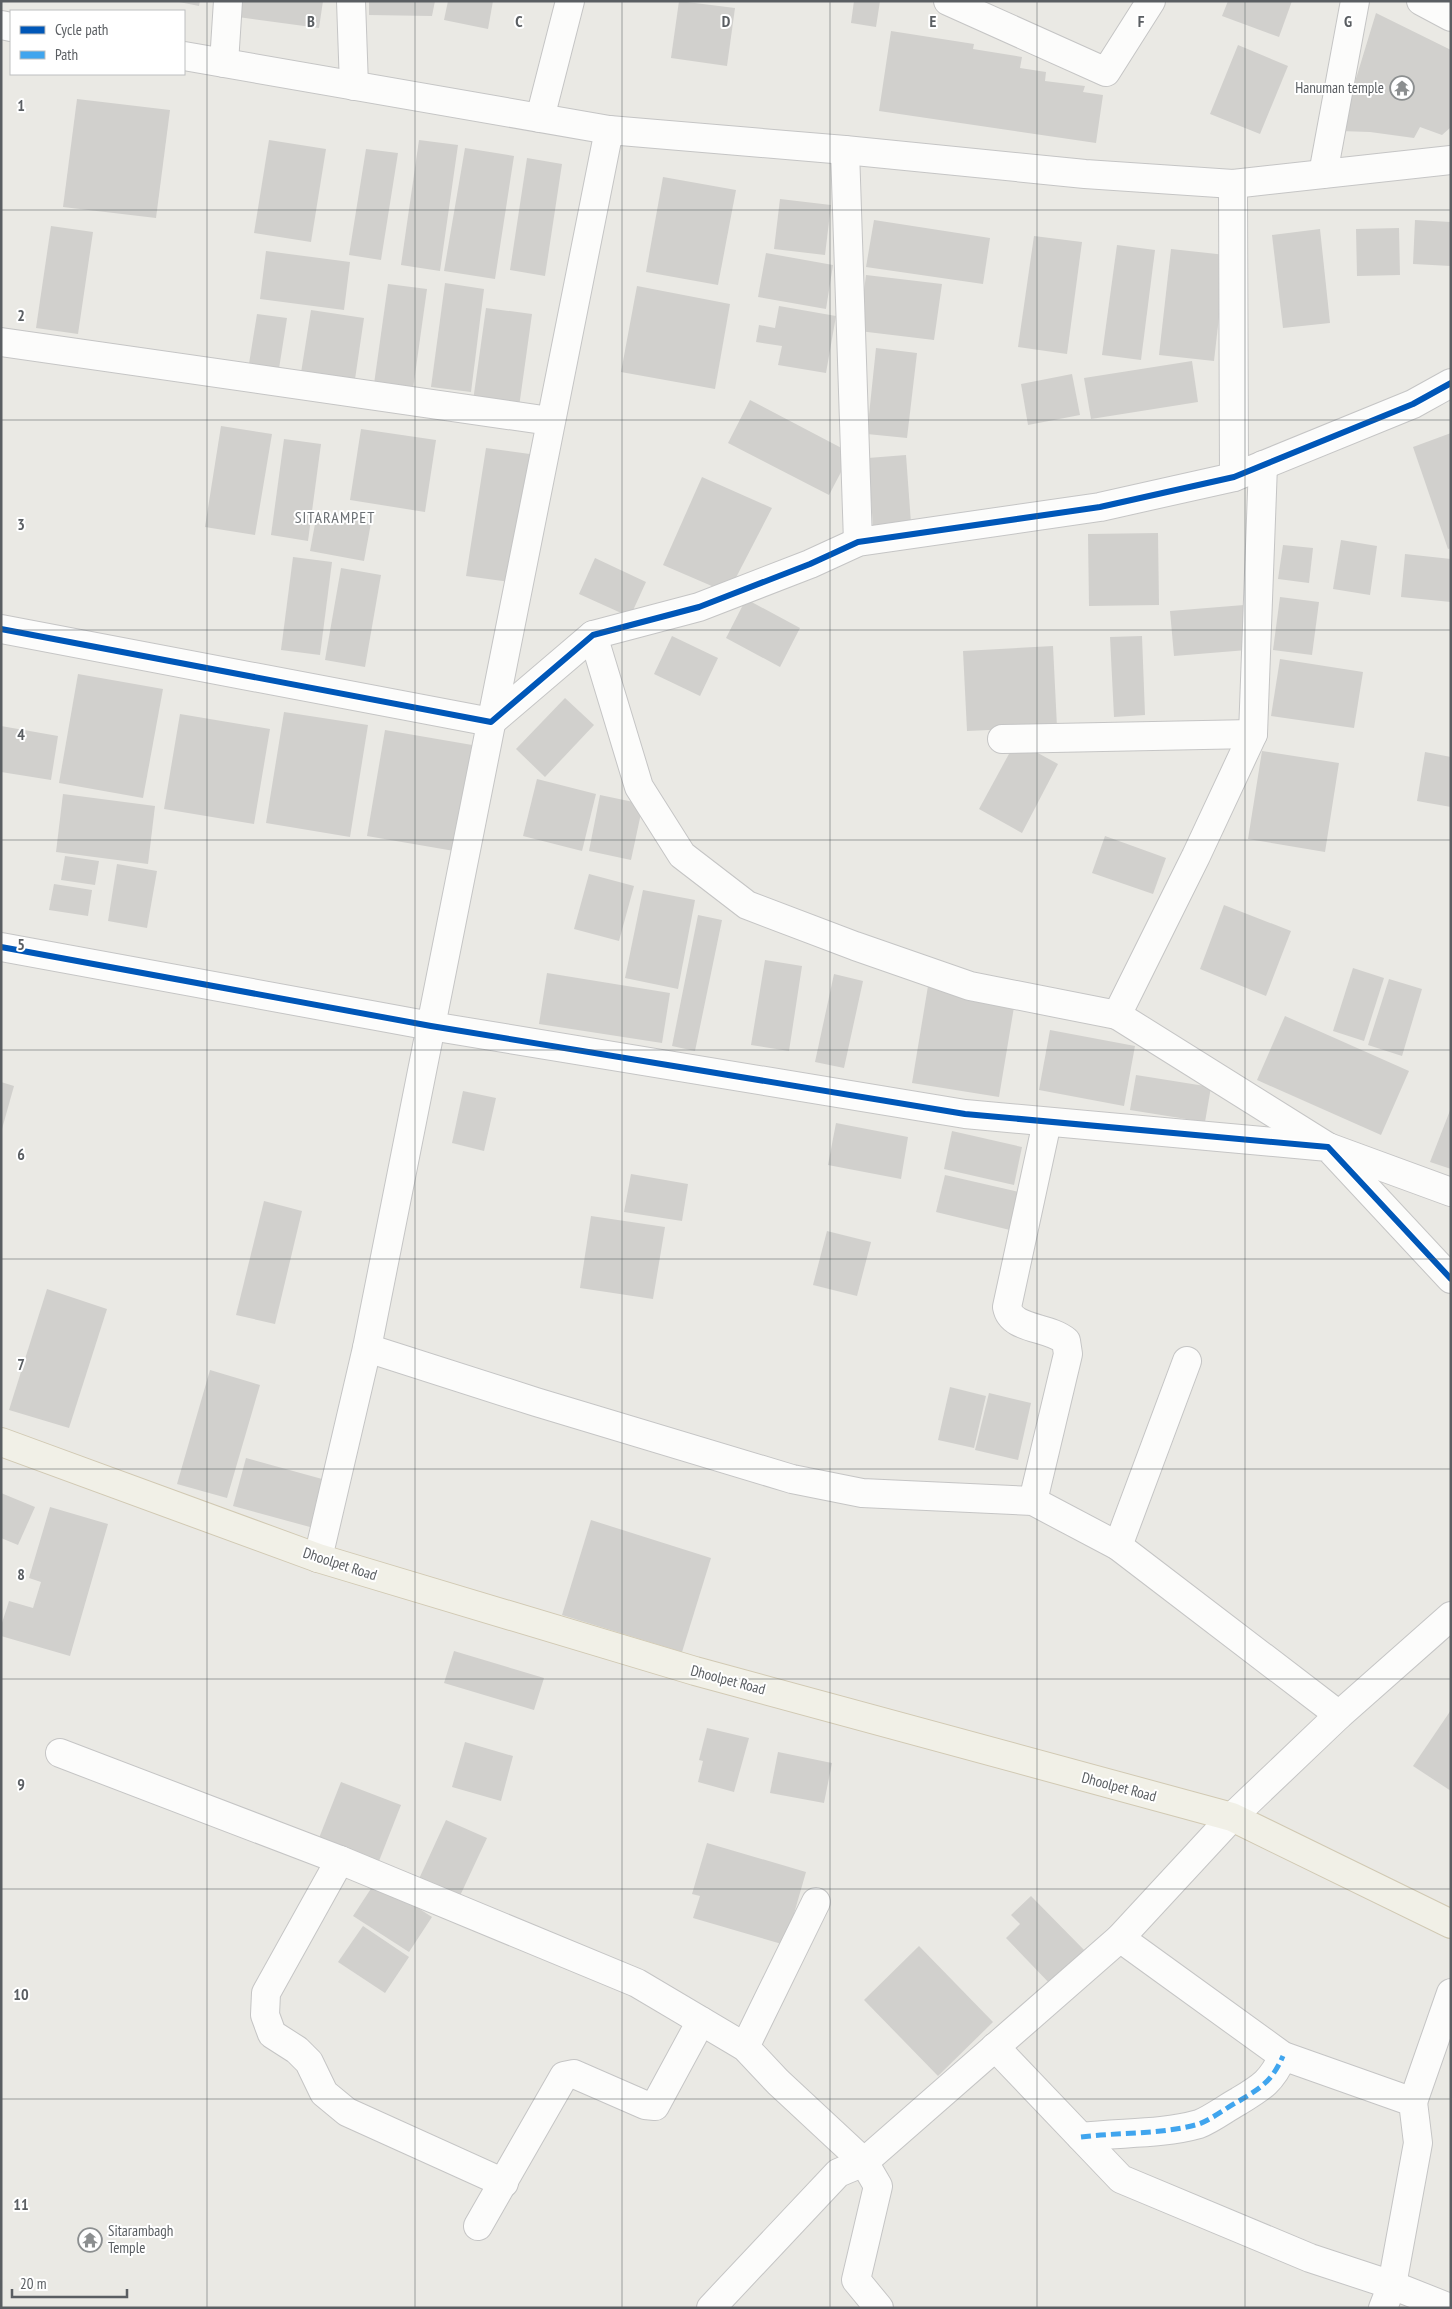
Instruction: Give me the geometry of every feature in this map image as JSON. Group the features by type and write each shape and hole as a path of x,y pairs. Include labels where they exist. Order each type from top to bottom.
{"main road":[{"name":"Dhoolpet Road","path":"1,1442 318,1558 696,1671 1232,1817 1451,1924"}],"street":[{"path":"224,63 228,1"},
{"path":"351,1 354,86"},
{"path":"540,118 570,1"},
{"path":"948,1 1106,72 1151,1"},
{"path":"1323,174 1355,1"},
{"path":"1421,1 1451,17"},
{"path":"185,56 609,130 845,150 1085,174 1233,184 1451,160"},
{"path":"318,1558 367,1348 609,130"},
{"path":"845,150 858,542"},
{"path":"1233,184 1234,477"},
{"path":"1,342 550,421"},
{"path":"491,722 594,635 699,607 810,564 858,542 1100,507 1234,477 1413,404 1451,384"},
{"path":"1117,1015 1196,856 1253,734 1263,465"},
{"path":"1,628 491,722"},
{"path":"594,635 639,788 682,855 747,905 855,946 970,986 1117,1015 1328,1147 1451,1192"},
{"path":"1002,739 1253,734"},
{"path":"1,947 431,1026 955,1112 1328,1147 1451,1279"},
{"path":"1033,1501 1068,1354 1066,1341 1058,1334 1015,1321 1008,1315 1007,1307 1047,1122"},
{"path":"367,1348 536,1402 792,1479 862,1493 1033,1501 1118,1546 1339,1715"},
{"path":"1118,1546 1187,1361"},
{"path":"711,2308 838,2173 864,2162 1120,1938 1232,1817 1339,1715 1451,1616"},
{"path":"60,1753 340,1860 637,1983 745,2047 778,2082 864,2162 878,2186 856,2280 879,2308"},
{"path":"340,1860 266,1993 265,2015 272,2034 297,2050 310,2062 324,2093 347,2112 504,2182"},
{"path":"745,2047 816,1902"},
{"path":"1120,1938 1283,2056 1413,2102"},
{"path":"1388,2296 1418,2144 1413,2102 1451,1993"},
{"path":"478,2226 564,2076 574,2074 645,2105 655,2106 701,2021"},
{"path":"995,2047 1120,2179 1310,2258 1388,2296 1450,2308"},
{"path":"1081,2137 1106,2134 1145,2134 1200,2123 1256,2090 1274,2075 1283,2056"}],"building":[{"path":"174,1 200,1 199,6"},
{"path":"240,1 323,1 319,28 238,17"},
{"path":"369,1 435,1 432,16 369,15"},
{"path":"448,1 493,1 488,29 444,20"},
{"path":"679,1 735,8 727,66 671,58"},
{"path":"854,1 880,1 876,27 851,23"},
{"path":"1228,1 1292,1 1279,37 1222,16"},
{"name":"Hanuman temple","path":"1376,13 1451,50 1451,127 1442,135 1420,127 1414,138 1370,132 1340,131"},
{"path":"891,31 974,44 973,49 1022,57 1020,68 1046,72 1045,81 1085,86 1083,92 1103,95 1096,143 879,111"},
{"path":"1238,45 1288,66 1260,134 1210,114"},
{"path":"77,99 170,110 156,218 63,207"},
{"path":"269,140 326,149 311,242 254,233"},
{"path":"419,140 458,145 440,271 401,265"},
{"path":"465,148 514,156 495,279 444,271"},
{"path":"366,149 398,153 381,260 349,255"},
{"path":"527,158 562,164 545,276 510,270"},
{"path":"663,177 736,190 718,285 646,272"},
{"path":"780,199 831,205 825,255 774,249"},
{"path":"874,220 990,238 983,284 866,267"},
{"path":"1415,220 1451,222 1451,266 1413,264"},
{"path":"51,226 93,232 78,334 36,328"},
{"path":"1399,228 1400,275 1357,276 1356,229"},
{"path":"1320,229 1330,323 1283,328 1272,235"},
{"path":"1034,236 1082,242 1067,354 1018,347"},
{"path":"1117,245 1155,250 1141,360 1102,355"},
{"path":"1171,249 1226,255 1214,361 1159,355"},
{"path":"266,251 350,262 344,310 260,299"},
{"path":"766,253 833,265 826,309 758,297"},
{"path":"866,275 942,284 934,340 859,331"},
{"path":"445,283 484,289 471,392 431,387"},
{"path":"388,284 427,289 413,389 374,384"},
{"path":"637,286 730,304 715,389 621,372"},
{"path":"779,306 836,316 826,373 778,365 782,346 756,342 759,325 775,328"},
{"path":"486,308 532,314 519,407 473,401"},
{"path":"311,310 364,318 354,386 300,379"},
{"path":"257,314 287,318 278,375 248,370"},
{"path":"876,348 917,353 907,438 867,434"},
{"path":"1192,361 1198,402 1091,419 1084,378"},
{"path":"1072,374 1080,415 1028,425 1021,384"},
{"path":"750,400 851,453 829,495 728,443"},
{"path":"221,426 272,434 255,535 205,527"},
{"path":"361,429 436,440 425,512 350,500"},
{"path":"1451,433 1451,548 1448,549 1413,447"},
{"path":"284,439 321,444 308,541 271,535"},
{"path":"486,448 537,455 518,583 466,576"},
{"path":"906,455 911,523 873,526 868,458"},
{"path":"702,477 772,508 728,593 663,565"},
{"path":"317,513 371,523 364,561 310,551"},
{"path":"1158,533 1159,605 1089,606 1088,534"},
{"path":"1341,540 1377,546 1370,595 1333,589"},
{"path":"1283,545 1313,548 1309,583 1278,579"},
{"path":"1405,554 1451,559 1451,602 1401,597"},
{"path":"293,557 332,562 320,655 281,650"},
{"path":"595,558 646,582 630,617 579,594"},
{"path":"341,568 381,575 365,667 325,660"},
{"path":"1280,597 1319,602 1312,655 1273,650"},
{"path":"746,599 800,628 780,667 726,638"},
{"path":"1244,605 1247,650 1174,656 1170,611"},
{"path":"672,636 718,658 700,696 654,674"},
{"path":"1142,636 1145,715 1114,717 1110,637"},
{"path":"1053,646 1057,727 967,731 963,651"},
{"path":"1280,659 1363,672 1354,728 1271,716"},
{"path":"78,674 163,689 143,798 59,783"},
{"path":"565,698 594,725 545,777 516,749"},
{"path":"284,712 368,725 350,837 266,823"},
{"path":"180,714 270,729 254,824 164,809"},
{"path":"1,726 58,736 51,780 1,772"},
{"path":"385,730 478,746 460,852 367,836"},
{"path":"1016,741 1058,764 1022,833 979,809"},
{"path":"1262,751 1339,763 1325,852 1248,839"},
{"path":"1425,752 1451,757 1451,807 1417,801"},
{"path":"537,779 596,794 582,851 523,836"},
{"path":"63,794 155,806 148,864 56,852"},
{"path":"600,795 643,804 631,860 589,851"},
{"path":"1105,836 1166,858 1153,894 1092,873"},
{"path":"65,856 99,861 95,885 61,880"},
{"path":"117,864 157,871 147,928 108,921"},
{"path":"589,874 634,886 619,941 574,929"},
{"path":"54,884 92,890 88,916 49,910"},
{"path":"643,890 695,900 678,989 625,978"},
{"path":"1224,905 1291,931 1266,996 1200,969"},
{"path":"698,915 722,920 695,1051 672,1046"},
{"path":"765,960 802,966 789,1051 751,1045"},
{"path":"1353,968 1384,978 1364,1041 1333,1031"},
{"path":"547,973 670,993 662,1043 539,1024"},
{"path":"834,974 863,981 844,1068 815,1062"},
{"path":"1389,979 1422,989 1402,1056 1368,1045"},
{"path":"928,986 1015,1001 999,1097 912,1083"},
{"path":"1285,1016 1409,1071 1381,1135 1257,1080"},
{"path":"1050,1030 1135,1046 1124,1106 1039,1090"},
{"path":"1136,1075 1211,1087 1205,1122 1130,1110"},
{"path":"1,1082 14,1086 2,1129 1,1129"},
{"path":"463,1091 496,1098 484,1151 452,1143"},
{"path":"1451,1108 1451,1169 1430,1162"},
{"path":"836,1123 908,1137 901,1179 828,1165"},
{"path":"952,1131 1022,1147 1014,1185 944,1169"},
{"path":"631,1174 688,1184 682,1221 624,1212"},
{"path":"945,1175 1019,1192 1010,1230 936,1212"},
{"path":"264,1201 302,1211 275,1324 236,1315"},
{"path":"591,1216 665,1227 653,1299 580,1288"},
{"path":"827,1231 871,1242 857,1296 813,1285"},
{"path":"47,1289 107,1309 69,1428 9,1410"},
{"path":"210,1370 260,1385 227,1498 177,1484"},
{"path":"950,1387 986,1396 974,1448 938,1440"},
{"path":"989,1393 1031,1403 1018,1460 975,1450"},
{"path":"246,1458 333,1482 321,1530 233,1506"},
{"path":"1,1493 35,1507 18,1545 1,1538"},
{"path":"50,1507 108,1524 70,1656 1,1636 1,1626 9,1601 33,1608 41,1582 29,1578"},
{"path":"591,1520 711,1558 682,1652 562,1615"},
{"path":"454,1651 544,1678 534,1710 444,1683"},
{"path":"1451,1710 1451,1791 1413,1766"},
{"path":"707,1728 749,1738 734,1792 698,1782 703,1761 699,1760"},
{"path":"465,1742 513,1756 501,1801 452,1787"},
{"path":"778,1752 832,1763 824,1803 770,1793"},
{"path":"341,1782 401,1805 379,1861 319,1838"},
{"path":"446,1820 487,1838 458,1900 418,1881"},
{"path":"707,1843 806,1872 785,1945 693,1918 700,1896 692,1894"},
{"path":"376,1881 432,1917 409,1952 353,1916"},
{"path":"1031,1896 1089,1955 1054,1988 1006,1938 1020,1924 1011,1915"},
{"path":"363,1926 409,1957 385,1993 338,1962"},
{"path":"919,1946 993,2022 938,2076 864,2000"}],"marked path":[{"path":"1081,2137 1155,2132 1199,2124 1266,2083 1275,2072 1283,2056"}],"cycle path":[{"path":"1,629 491,722 593,635 699,607 810,564 858,542 1100,507 1234,477 1413,404 1451,383"},
{"path":"1,947 431,1026 965,1114 1328,1147 1451,1279"}],"place":[{"name":"Hanuman temple","path":"1402,88"},
{"name":"Sitarambagh Temple","path":"90,2240"}],"district":[{"name":"SITARAMPET","path":"335,517"}]}
